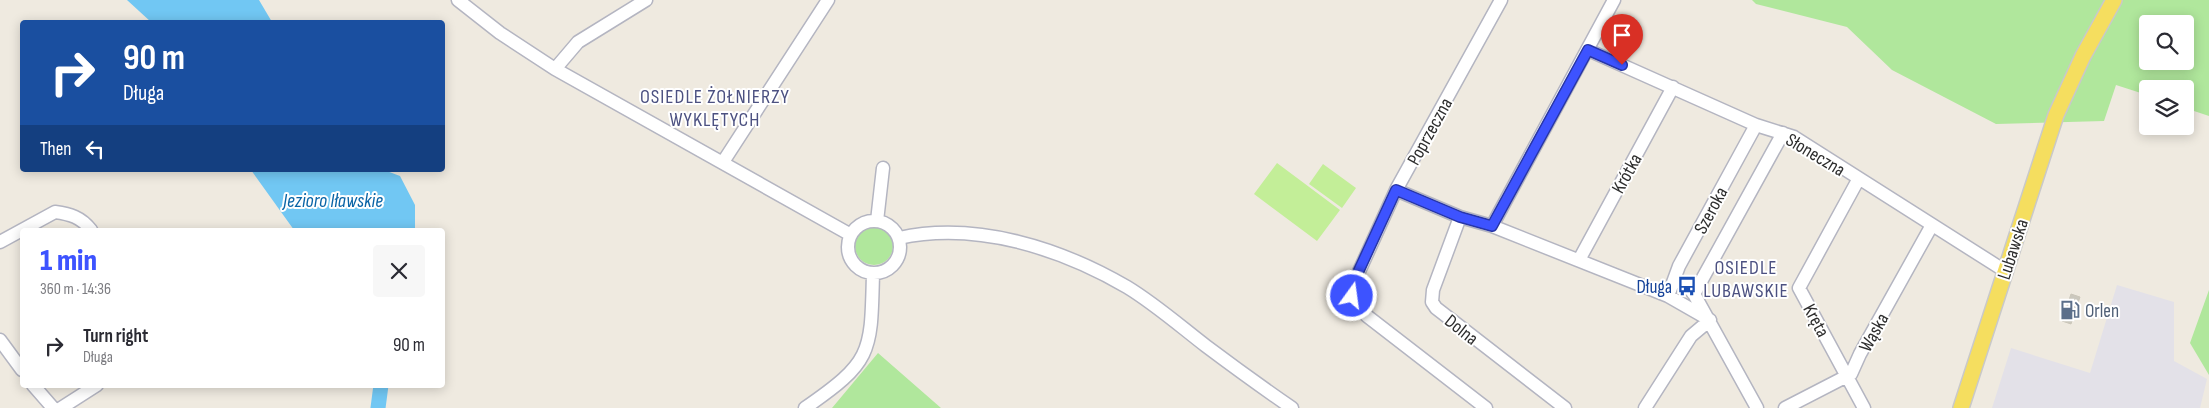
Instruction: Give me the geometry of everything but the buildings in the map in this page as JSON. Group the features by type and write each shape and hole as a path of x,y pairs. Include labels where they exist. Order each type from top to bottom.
{"main road":[{"name":"Lubawska","path":"1961,408 2062,117 2068,91 2086,49 2114,0"},
{"name":"Lubawska","path":"1969,408 2007,278"}],"street":[{"path":"460,0 500,33 555,69 851,235"},
{"path":"555,69 578,42 646,0"},
{"path":"723,162 828,0"},
{"name":"Poprzeczna","path":"1486,408 1355,304 1351,289 1396,190 1501,0"},
{"path":"1492,226 1614,0"},
{"name":"Słoneczna","path":"1588,50 1756,125 1794,137 1858,180 1932,225 2007,278"},
{"name":"Krótka","path":"1579,260 1673,87"},
{"name":"Szeroka","path":"1668,296 1679,266 1756,125"},
{"name":"Szeroka","path":"1694,294 1783,133"},
{"path":"877,221 883,168"},
{"name":"Kręta","path":"1858,180 1799,288 1864,408"},
{"path":"1396,190 1460,217 1492,226 1668,296 1710,320"},
{"path":"25,228 54,212 76,216 90,228"},
{"name":"Dolna","path":"1460,217 1433,290 1432,302 1436,308 1565,408"},
{"path":"866,221 877,221 891,226 898,238 900,249 896,261 887,270 873,273 862,271 852,263 848,251 851,235 855,228 866,221"},
{"name":"Wąska","path":"1847,376 1853,372 1860,354 1932,225"},
{"path":"0,242 20,231"},
{"path":"898,238 941,232 967,233 1014,241 1067,258 1127,288 1292,408"},
{"path":"805,408 847,377 865,354 872,326 873,273"},
{"path":"1675,280 1687,286 1694,294 1757,408"},
{"path":"1645,408 1691,336 1710,320"},
{"path":"0,340 20,367"},
{"path":"1785,408 1847,376"},
{"path":"36,388 53,408"},
{"path":"61,408 92,388"}],"shaded area":[{"path":"2117,285 2174,302 2174,361 2207,379 2200,408 1992,408 2011,348 2090,373"}],"green space":[{"path":"1752,0 2209,0 2209,116 2194,111 2194,80 2139,80 2139,92 2116,85 2104,121 1996,124 1892,70 1847,27 1756,4"},
{"path":"1277,163 1340,210 1317,241 1254,194"},
{"path":"1323,164 1356,188 1342,208 1309,184"},
{"path":"874,227 887,233 893,246 887,259 874,265 861,259 855,246 861,233"},
{"path":"2209,290 2209,375 2190,343"},
{"path":"878,353 941,408 832,408"}],"water":[{"path":"127,0 259,0 271,20 149,20"},
{"name":"Jezioro Iławskie","path":"252,172 389,172 400,176 415,205 415,228 293,228"}],"waterway":[{"path":"378,408 381,388"}],"place":[{"name":"Długa","path":"1687,286"},
{"name":"Orlen","path":"2070,310"}],"district":[{"name":"OSIEDLE ŻOŁNIERZY WYKLĘTYCH","path":"715,108"},
{"name":"OSIEDLE LUBAWSKIE","path":"1746,278"}],"route":[{"path":"1352,296 1351,289 1355,279 1396,190 1460,217 1492,226 1588,50 1622,65"}]}
